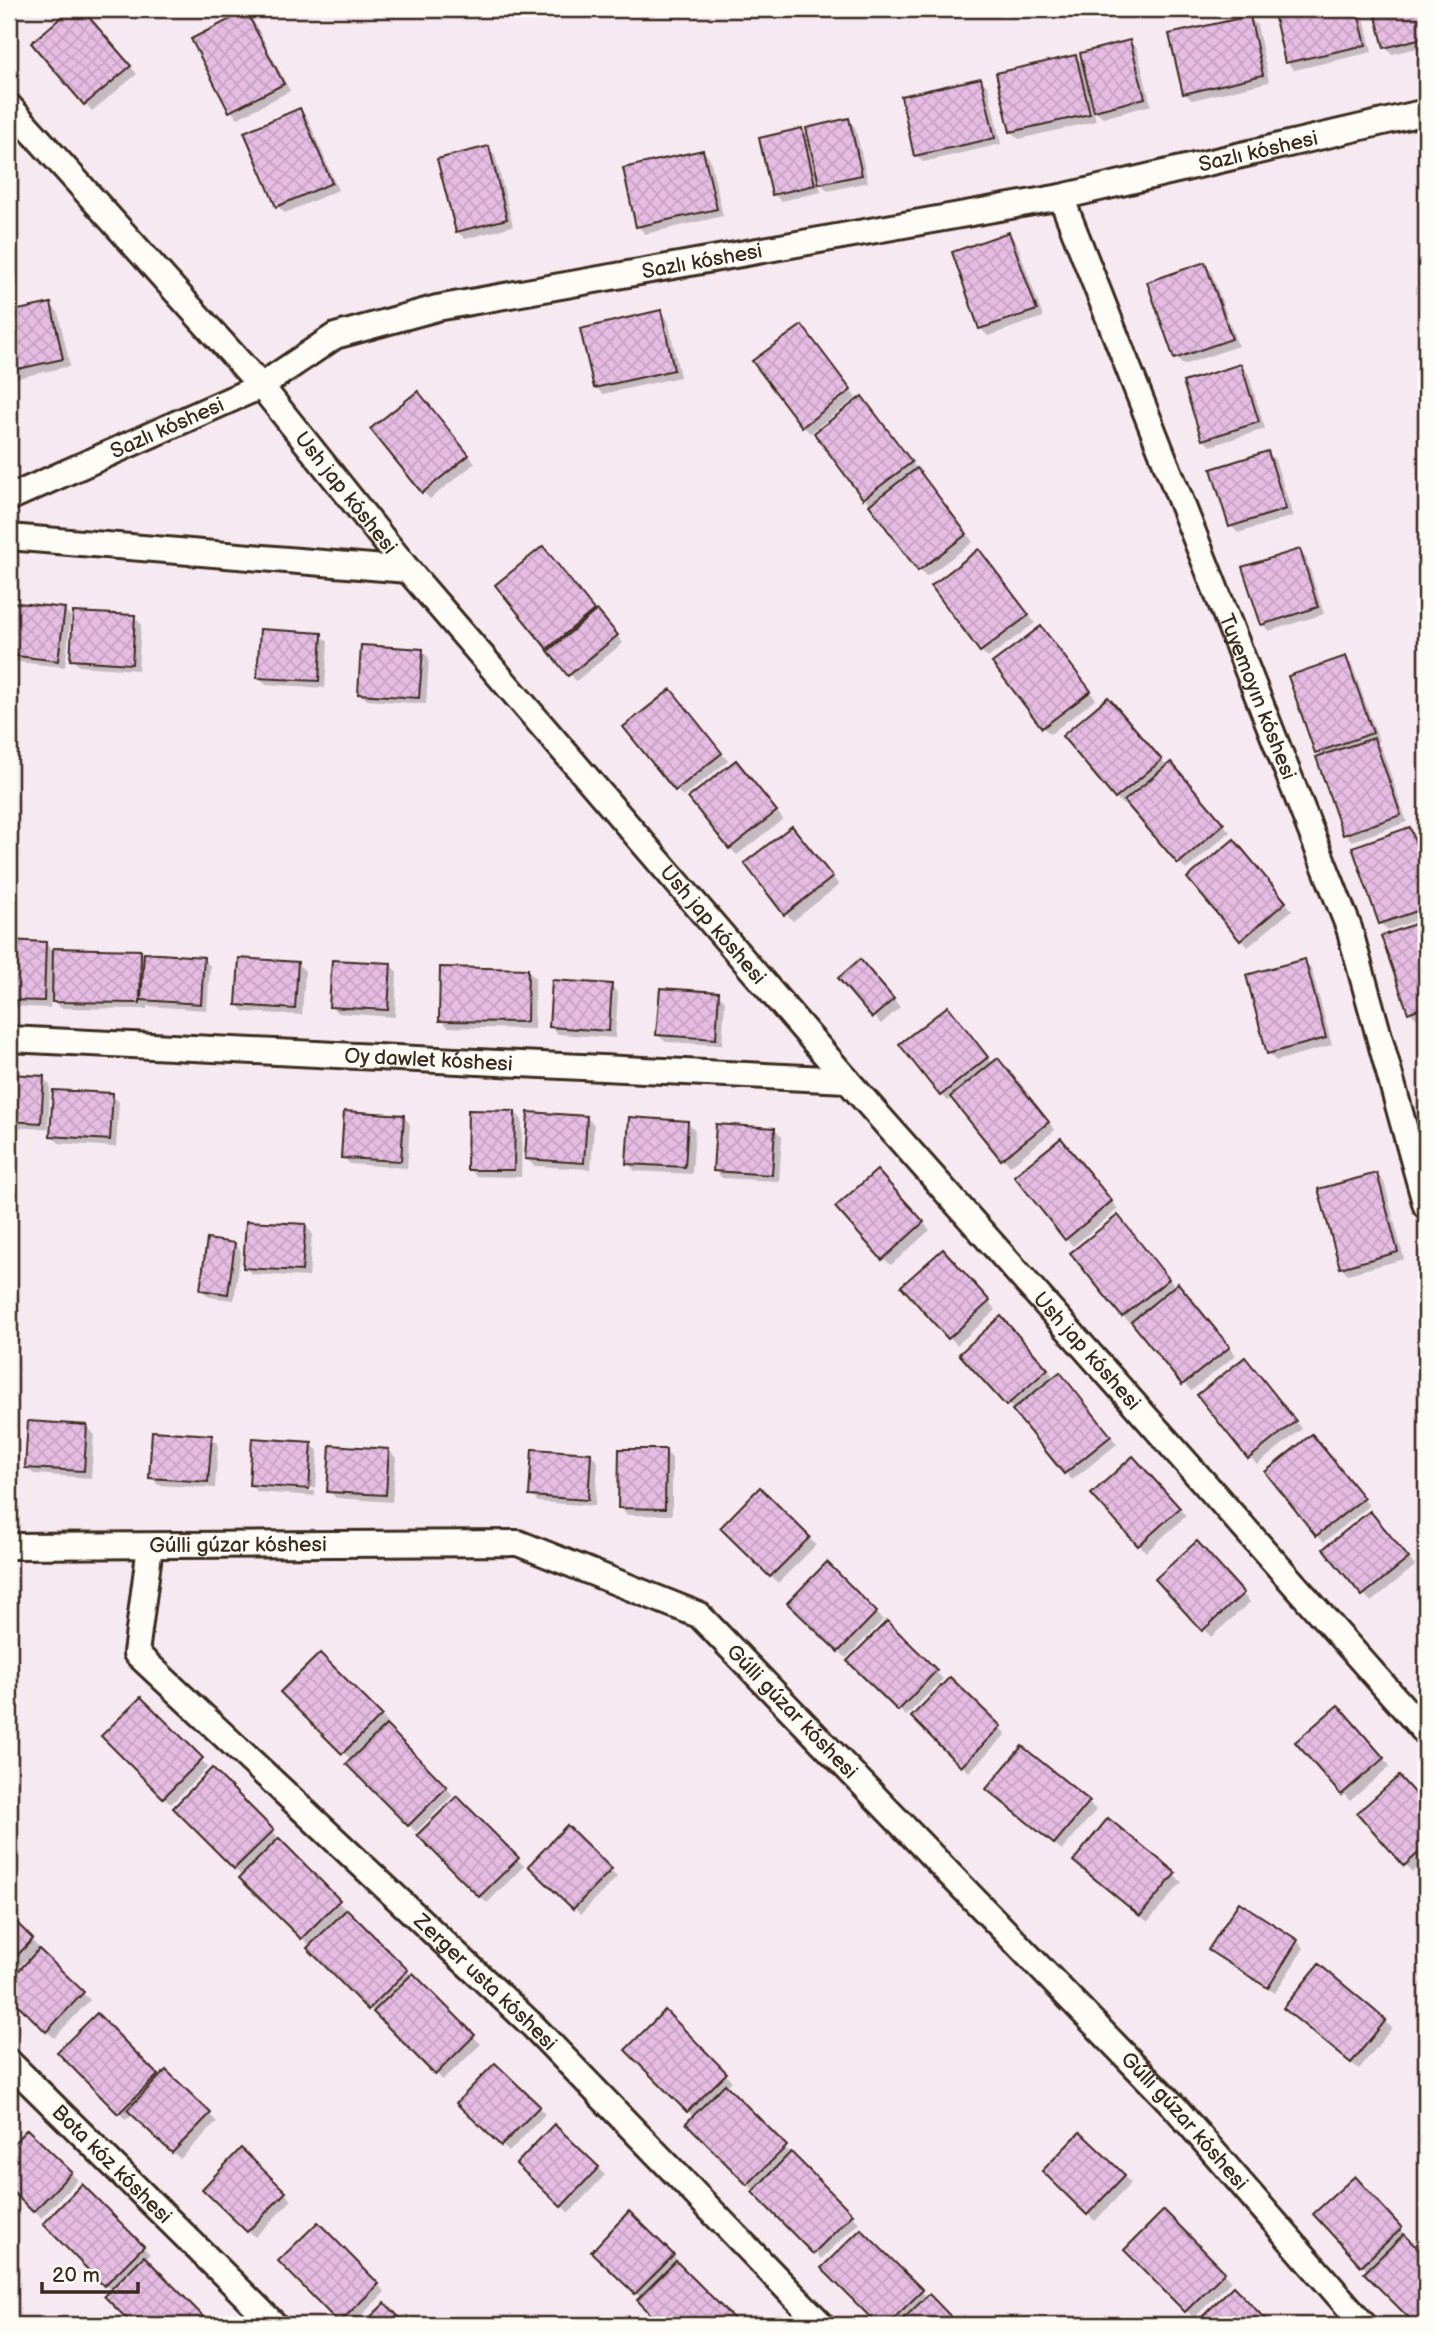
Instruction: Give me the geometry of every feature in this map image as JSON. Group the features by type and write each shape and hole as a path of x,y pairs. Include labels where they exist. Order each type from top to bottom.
{"street":[{"name":"Ush jap kóshesi","path":"9,106 261,386 408,570 847,1080 1426,1733"},
{"name":"Sazlı kóshesi","path":"9,498 261,386 335,336 437,308 1061,197 1426,112"},
{"name":"Tuyemoyın kóshesi","path":"1061,197 1349,928 1426,1206"},
{"path":"9,537 408,570"},
{"name":"Oy dawlet kóshesi","path":"9,1039 847,1080"},
{"name":"Gúlli gúzar kóshesi","path":"9,1546 518,1543 699,1615 1172,2104 1364,2325"},
{"name":"Zerger usta kóshesi","path":"150,1546 136,1653 533,2026 822,2325"},
{"name":"Bota kóz kóshesi","path":"9,2062 275,2325"}],"building":[{"path":"71,9 82,9 131,66 84,105 31,43"},
{"path":"1273,9 1357,9 1366,45 1285,63"},
{"path":"1374,9 1426,9 1426,37 1384,48"},
{"path":"246,11 284,84 229,112 191,39"},
{"path":"1250,16 1263,75 1183,94 1169,34"},
{"path":"1130,40 1145,98 1094,111 1080,53"},
{"path":"1076,55 1090,114 1010,132 996,73"},
{"path":"981,78 995,138 914,156 901,96"},
{"path":"300,108 332,183 276,207 244,132"},
{"path":"849,118 862,175 819,184 806,128"},
{"path":"802,128 815,185 772,195 759,138"},
{"path":"489,146 507,219 456,232 437,159"},
{"path":"703,150 717,209 636,227 623,168"},
{"path":"1009,232 1037,310 979,329 952,252"},
{"path":"1205,262 1232,339 1174,359 1147,282"},
{"path":"51,303 63,359 9,371 9,312"},
{"path":"661,310 674,370 594,388 580,329"},
{"path":"802,325 851,390 802,427 752,361"},
{"path":"1241,364 1259,422 1202,440 1183,382"},
{"path":"418,391 469,455 422,493 370,429"},
{"path":"862,396 912,462 863,499 814,433"},
{"path":"1268,451 1286,509 1229,527 1211,469"},
{"path":"917,468 967,534 918,571 869,505"},
{"path":"543,546 594,610 547,649 495,585"},
{"path":"979,549 1029,615 980,652 931,586"},
{"path":"1300,549 1318,607 1261,625 1242,567"},
{"path":"9,602 65,608 58,661 9,655"},
{"path":"597,610 618,635 568,676 548,651"},
{"path":"73,612 135,615 132,664 70,660"},
{"path":"1041,626 1091,691 1042,728 992,663"},
{"path":"260,629 322,633 319,681 257,678"},
{"path":"361,645 423,649 419,698 358,694"},
{"path":"1346,656 1373,733 1315,753 1288,676"},
{"path":"671,689 722,753 675,791 623,727"},
{"path":"1108,697 1162,760 1115,799 1062,736"},
{"path":"1374,738 1401,815 1343,835 1316,757"},
{"path":"736,760 777,811 729,849 688,798"},
{"path":"1171,762 1224,824 1178,864 1124,801"},
{"path":"792,826 833,877 784,915 744,863"},
{"path":"1410,827 1426,874 1426,908 1379,924 1352,847"},
{"path":"1234,839 1286,902 1240,941 1187,878"},
{"path":"1426,920 1426,1006 1408,1013 1381,936"},
{"path":"9,940 46,942 44,1001 9,1000"},
{"path":"53,948 141,950 140,1003 52,1002"},
{"path":"144,953 204,957 201,1004 141,1000"},
{"path":"239,958 298,962 295,1009 236,1005"},
{"path":"860,959 894,999 872,1018 838,978"},
{"path":"1305,959 1326,1038 1267,1054 1246,975"},
{"path":"332,960 391,963 388,1010 329,1007"},
{"path":"440,967 528,969 527,1022 439,1021"},
{"path":"552,980 612,984 609,1031 549,1027"},
{"path":"660,988 719,992 716,1039 656,1035"},
{"path":"948,1006 988,1057 940,1096 899,1044"},
{"path":"998,1058 1049,1122 1001,1160 950,1097"},
{"path":"9,1074 44,1076 41,1123 9,1121"},
{"path":"53,1090 113,1093 110,1140 50,1136"},
{"path":"468,1110 515,1111 514,1170 467,1170"},
{"path":"344,1111 404,1115 401,1161 341,1158"},
{"path":"528,1112 587,1116 584,1163 525,1159"},
{"path":"629,1117 688,1121 685,1167 626,1164"},
{"path":"716,1124 775,1128 772,1175 713,1171"},
{"path":"1061,1138 1112,1201 1065,1240 1014,1176"},
{"path":"877,1170 924,1222 882,1260 835,1207"},
{"path":"1377,1173 1398,1252 1340,1268 1318,1189"},
{"path":"1118,1215 1169,1279 1122,1317 1070,1253"},
{"path":"246,1221 306,1224 302,1271 243,1268"},
{"path":"207,1239 235,1243 228,1294 200,1290"},
{"path":"943,1249 990,1301 948,1339 901,1286"},
{"path":"1178,1283 1230,1347 1182,1385 1131,1322"},
{"path":"1001,1316 1048,1369 1006,1406 959,1354"},
{"path":"1245,1357 1296,1421 1248,1459 1197,1395"},
{"path":"1060,1372 1111,1436 1064,1474 1012,1410"},
{"path":"28,1421 87,1425 84,1471 25,1468"},
{"path":"152,1431 212,1435 208,1482 149,1478"},
{"path":"1312,1434 1364,1498 1316,1536 1265,1472"},
{"path":"252,1438 312,1442 309,1489 249,1485"},
{"path":"330,1445 389,1449 386,1495 327,1492"},
{"path":"532,1449 591,1453 588,1500 529,1496"},
{"path":"619,1449 666,1449 665,1509 618,1508"},
{"path":"1133,1456 1180,1508 1138,1546 1091,1494"},
{"path":"760,1487 810,1537 770,1577 720,1528"},
{"path":"1370,1511 1409,1558 1362,1596 1323,1549"},
{"path":"1197,1541 1244,1593 1202,1631 1155,1579"},
{"path":"827,1562 877,1612 838,1652 787,1603"},
{"path":"887,1621 937,1670 898,1711 847,1661"},
{"path":"320,1653 382,1715 342,1754 280,1692"},
{"path":"950,1677 1001,1726 961,1767 911,1717"},
{"path":"141,1697 203,1758 163,1798 101,1736"},
{"path":"1338,1705 1384,1758 1341,1795 1295,1742"},
{"path":"386,1725 447,1787 408,1826 346,1764"},
{"path":"1022,1746 1090,1801 1054,1844 986,1789"},
{"path":"212,1768 274,1830 234,1869 173,1808"},
{"path":"1399,1776 1426,1806 1426,1846 1404,1866 1357,1813"},
{"path":"457,1796 519,1858 479,1897 417,1835"},
{"path":"1108,1818 1176,1873 1140,1916 1073,1861"},
{"path":"567,1825 612,1869 573,1909 528,1866"},
{"path":"279,1838 340,1900 301,1939 239,1878"},
{"path":"1239,1902 1298,1940 1268,1988 1208,1950"},
{"path":"347,1909 408,1970 368,2010 307,1948"},
{"path":"9,1915 33,1939 9,1964"},
{"path":"39,1949 84,1992 46,2032 9,1996 9,1981"},
{"path":"1319,1964 1386,2020 1351,2063 1283,2008"},
{"path":"413,1973 475,2035 435,2075 373,2012"},
{"path":"665,2010 727,2073 687,2112 625,2050"},
{"path":"97,2013 158,2075 118,2114 57,2052"},
{"path":"495,2063 540,2106 501,2146 456,2103"},
{"path":"166,2070 211,2113 172,2153 127,2110"},
{"path":"725,2084 787,2146 747,2185 686,2123"},
{"path":"554,2124 599,2167 561,2207 516,2164"},
{"path":"27,2129 72,2172 33,2212 9,2188 9,2148"},
{"path":"1080,2132 1125,2175 1087,2215 1042,2171"},
{"path":"241,2148 286,2192 247,2232 202,2189"},
{"path":"791,2152 853,2214 813,2254 752,2192"},
{"path":"1355,2176 1402,2228 1361,2266 1313,2214"},
{"path":"82,2184 144,2246 104,2286 43,2224"},
{"path":"1164,2210 1225,2272 1185,2312 1124,2250"},
{"path":"629,2211 674,2255 635,2294 591,2252"},
{"path":"318,2222 379,2284 339,2323 278,2261"},
{"path":"861,2229 923,2290 887,2325 878,2325 821,2268"},
{"path":"1404,2234 1426,2256 1426,2325 1416,2325 1364,2273"},
{"path":"144,2256 205,2318 198,2325 133,2325 104,2296"},
{"path":"676,2261 738,2323 736,2325 661,2325 637,2300"},
{"path":"1233,2286 1271,2325 1194,2325"},
{"path":"929,2294 959,2325 897,2325"},
{"path":"385,2303 407,2325 362,2325"}]}
